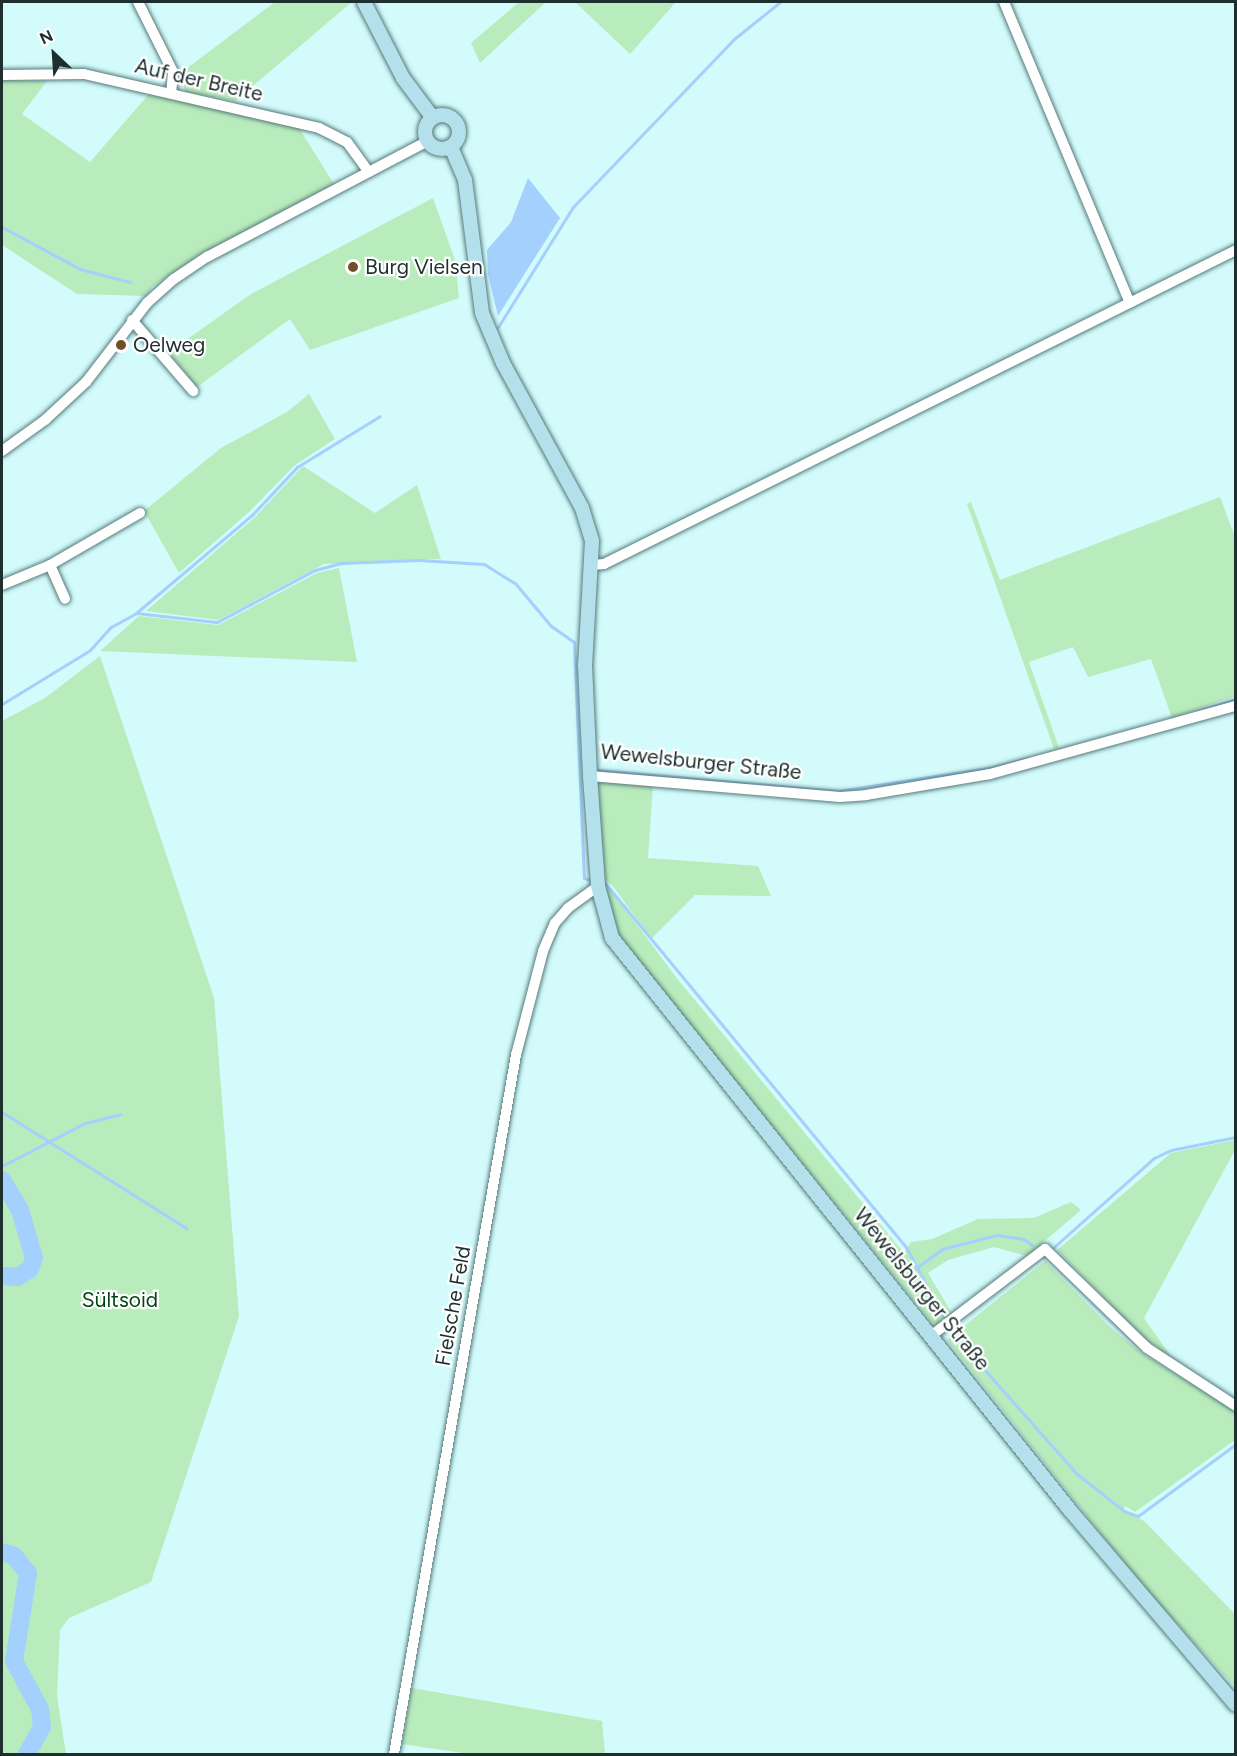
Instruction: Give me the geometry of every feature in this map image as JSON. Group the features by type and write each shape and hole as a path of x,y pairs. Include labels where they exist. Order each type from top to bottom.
{"main road":[{"path":"364,2 402,78 433,118"},
{"path":"447,115 458,124 459,133 451,147 441,149 428,141 425,131 433,118 447,115"},
{"name":"Wewelsburger Straße","path":"451,147 465,180 482,313 503,363 582,508 592,541 585,665 590,776 598,886 612,938 1070,1509 1236,1705"}],"street":[{"path":"138,2 173,72 171,93"},
{"path":"1004,2 1130,303"},
{"name":"Auf der Breite","path":"2,75 84,74 320,128 347,142 369,172"},
{"path":"2,451 45,420 86,382 147,303 207,257 428,141"},
{"path":"592,565 604,564 1236,250"},
{"path":"132,320 193,391"},
{"path":"2,585 50,565 140,513"},
{"path":"50,565 66,599"},
{"name":"Wewelsburger Straße","path":"590,776 840,797 866,795 990,774 1236,706"},
{"name":"Fielsche Feld","path":"394,1755 516,1054 543,951 555,923 568,908 598,886"},
{"path":"932,1335 1045,1249 1147,1348 1236,1406"}],"green space":[{"path":"275,2 352,2 235,101 186,92 178,75"},
{"path":"519,2 546,2 480,63 471,43"},
{"path":"575,2 676,2 630,54"},
{"path":"2,80 47,81 22,114 90,162 149,94 297,125 334,184 203,253 153,286 146,296 77,294 2,245"},
{"path":"433,198 455,260 459,298 310,350 290,319 197,387 169,352 251,294"},
{"path":"309,394 335,439 295,465 249,512 179,573 144,511 221,448 287,412"},
{"path":"303,466 375,513 417,485 441,559 324,564 218,620 146,611 254,518"},
{"path":"1220,497 1235,537 1235,696 1172,718 1151,659 1088,677 1073,647 1029,662 1059,748 1054,749 967,504 971,502 1000,580"},
{"path":"339,568 357,662 100,651 139,616 218,625 317,573"},
{"name":"Sültsoid","path":"100,656 214,998 239,1316 151,1582 69,1618 60,1630 57,1696 66,1754 2,1754 2,721 45,698"},
{"path":"601,781 653,784 648,858 758,866 771,896 695,895 651,939 613,886 604,879 596,786"},
{"path":"604,886 610,888 675,976 904,1253 911,1242 932,1239 978,1219 1034,1218 1071,1202 1081,1210 1027,1256 994,1247 948,1260 928,1273 953,1315 939,1324 932,1323 620,938 607,905"},
{"path":"1235,1140 1235,1150 1144,1318 1172,1358 1145,1339 1057,1250 1171,1153"},
{"path":"1045,1261 1110,1327 1143,1354 1235,1411 1235,1440 1135,1512 1125,1506 1124,1511 1144,1521 1235,1614 1235,1687 1141,1584 947,1340"},
{"path":"412,1688 602,1721 605,1754 469,1754 402,1744"}],"water":[{"path":"528,178 560,218 498,316 488,274 487,250 511,222"}],"waterway":[{"path":"498,327 573,207 734,39 780,2"},
{"path":"2,227 80,269 130,282"},
{"path":"136,613 252,515 297,467 380,416"},
{"path":"2,704 90,650 111,627 136,613 217,622 315,570 341,563 418,560 484,564 515,583 551,626 574,642 584,878 590,880"},
{"path":"1197,711 1236,699"},
{"path":"599,770 838,791 989,768 1026,759"},
{"path":"604,882 906,1247 943,1316"},
{"path":"2,1112 186,1228"},
{"path":"2,1166 85,1123 120,1114"},
{"path":"1054,1247 1154,1158 1171,1150 1236,1137"},
{"path":"2,1180 20,1210 34,1258 30,1269 17,1277 2,1276"},
{"path":"916,1268 942,1249 996,1235 1024,1239 1032,1245"},
{"path":"953,1334 1077,1474 1124,1511 1138,1516 1236,1444"},
{"path":"2,1552 14,1556 28,1573 14,1661 40,1709 42,1727 27,1754"}],"place":[{"name":"Burg Vielsen","path":"353,267"},
{"name":"Oelweg","path":"121,345"}]}
